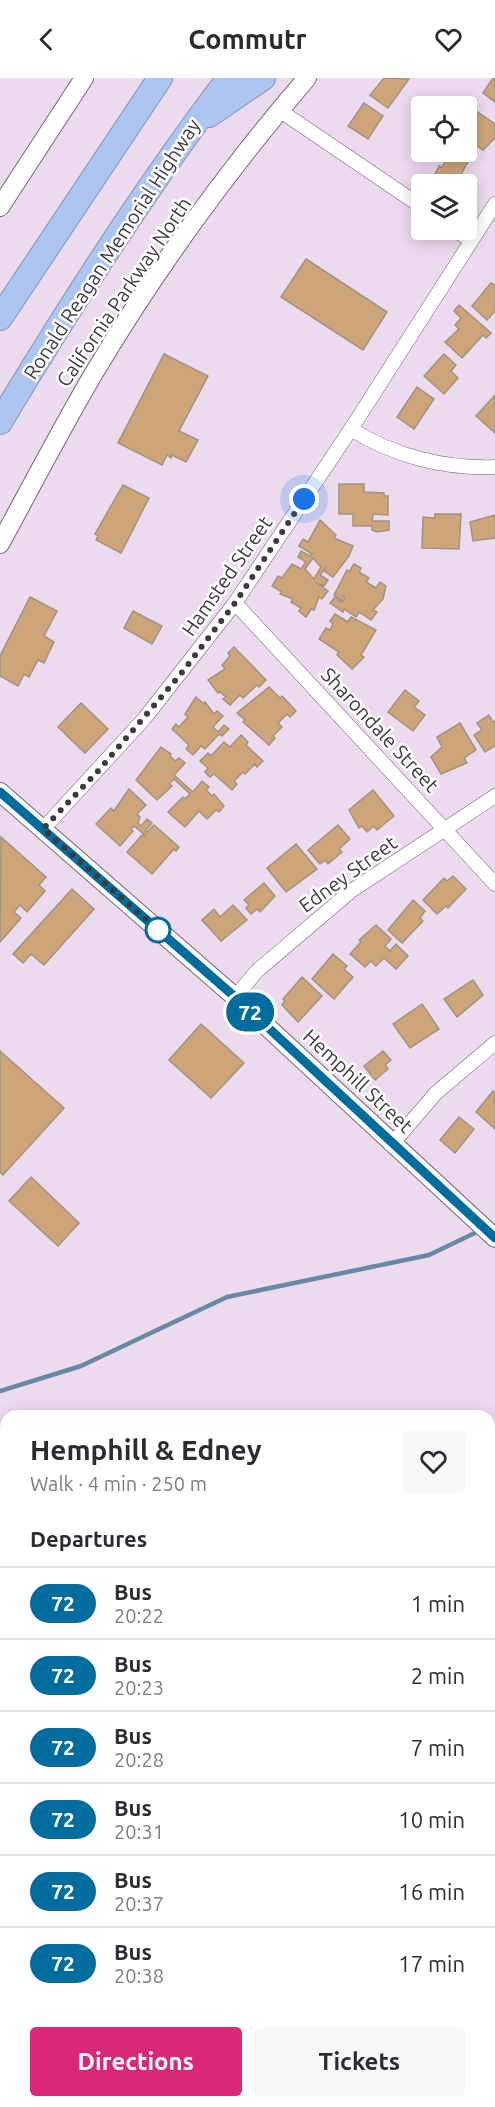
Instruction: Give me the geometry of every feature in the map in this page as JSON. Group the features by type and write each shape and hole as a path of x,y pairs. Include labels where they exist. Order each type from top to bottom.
{"highway":[{"path":"0,318 160,78"},
{"name":"Ronald Reagan Memorial Highway","path":"0,422 72,303 192,126 229,78"},
{"path":"192,126 263,78"}],"main road":[{"path":"0,207 84,78"},
{"name":"California Parkway North","path":"0,544 72,411 122,329 199,217 279,110 307,78"},
{"name":"Hemphill Street","path":"0,792 235,997 495,1238"}],"street":[{"path":"279,110 411,200"},
{"name":"Hamsted Street","path":"477,230 495,204"},
{"name":"Hamsted Street","path":"43,829 144,719 235,603 351,429 470,240"},
{"path":"351,429 368,440 427,461 466,468 495,467"},
{"name":"Sharondale Street","path":"235,603 495,884"},
{"name":"Edney Street","path":"235,997 257,971 351,891 495,796"},
{"path":"392,1144 436,1093 495,1043"}],"building":[{"path":"384,78 409,79 388,108 370,95"},
{"path":"493,78 495,79 495,102 483,93"},
{"path":"364,103 383,116 368,139 348,126"},
{"path":"477,112 495,124 495,138 483,150 477,146"},
{"path":"445,162 468,162 461,174 435,174 439,166 442,167"},
{"path":"306,259 387,312 363,350 281,297"},
{"path":"491,283 495,285 495,311 487,320 472,306"},
{"path":"459,305 491,333 486,338 483,335 462,358 445,342 459,329 455,325 461,318 454,311"},
{"path":"164,354 208,376 179,431 198,440 186,462 167,455 162,465 118,443"},
{"path":"444,354 456,365 451,371 458,378 444,394 424,376"},
{"path":"417,387 434,399 414,429 397,417"},
{"path":"495,395 495,433 476,416"},
{"path":"339,484 364,484 364,492 384,493 384,496 388,496 388,515 373,514 372,521 389,521 389,530 377,532 372,530 372,526 353,526 353,514 339,514"},
{"path":"123,485 149,498 121,553 96,540 98,536 95,534"},
{"path":"435,514 461,514 459,549 422,548 423,517 435,518"},
{"path":"495,515 495,538 473,541 470,522"},
{"path":"320,520 336,535 334,538 353,546 349,556 333,577 324,571 326,567 320,575 328,580 324,586 315,582 328,591 322,599 319,597 314,610 311,609 306,617 299,611 301,608 291,602 293,599 280,594 282,592 272,586 278,576 282,578 292,564 301,569 306,562 298,557 301,551 310,556 312,554 299,546 303,539 308,542","holes":["313,558 321,567 314,579 305,569"]},
{"path":"354,564 361,568 359,572 369,578 366,582 376,588 380,582 386,586 383,599 373,610 377,612 371,620 359,612 356,617 344,609 343,612 330,603 335,597 341,602 345,598 343,596 341,600 334,595 347,570 349,572"},
{"path":"30,597 57,611 44,636 54,642 44,663 38,660 29,677 24,674 18,686 0,676 0,656"},
{"path":"133,611 162,626 152,644 124,628"},
{"path":"335,614 348,622 351,617 376,630 361,655 364,657 352,669 337,655 339,652 319,639 326,628 330,630 333,624 330,621"},
{"path":"234,647 266,680 243,698 240,695 230,705 223,699 226,697 218,693 208,680 225,669 222,665"},
{"path":"269,687 280,698 282,696 296,711 290,717 287,714 278,723 282,727 273,736 275,738 269,745 243,722 245,720 237,713"},
{"path":"405,690 419,701 414,707 425,715 413,731 388,712"},
{"path":"196,697 204,704 205,702 214,714 217,711 223,716 213,727 218,732 224,725 229,729 222,736 219,734 205,749 201,746 193,755 186,749 189,745 172,729 176,724 179,727 188,717 185,714"},
{"path":"81,703 108,729 85,753 58,727"},
{"path":"489,715 493,722 495,721 495,746 485,752 474,735 482,730 477,723"},
{"path":"460,723 476,750 464,758 467,763 441,774 431,757 442,747 437,737"},
{"path":"241,735 248,742 246,745 263,761 257,767 255,764 245,774 243,772 234,781 237,784 232,790 214,774 210,777 205,772 208,768 200,761 208,753 211,756 224,742 230,747"},
{"path":"161,747 171,754 170,756 175,761 179,758 185,763 174,775 193,792 202,781 209,787 206,790 212,796 214,794 224,806 219,812 216,810 207,819 199,811 185,827 168,812 183,797 185,799 190,794 174,779 169,784 172,786 157,800 136,780"},
{"path":"129,789 146,805 137,814 140,817 138,823 141,826 147,819 152,823 145,831 147,832 154,825 179,847 176,851 174,849 152,874 127,852 142,835 146,836 134,826 131,829 133,831 120,846 96,824 111,808 114,811"},
{"path":"373,790 394,816 377,830 374,826 367,832 362,826 359,828 349,810"},
{"path":"338,825 350,839 339,849 342,852 328,864 325,860 320,864 308,850"},
{"path":"1,837 46,877 39,885 45,891 27,912 20,905 14,912 21,918 0,942"},
{"path":"296,844 317,869 286,892 267,868"},
{"path":"453,876 466,889 448,908 446,906 437,914 423,900 444,878 447,881"},
{"path":"264,883 275,896 260,912 257,909 251,914 246,908 249,905 244,900"},
{"path":"72,889 94,909 44,965 31,954 23,963 13,954"},
{"path":"413,900 425,911 420,918 423,921 402,943 388,930"},
{"path":"233,905 247,920 221,941 202,920 214,909 220,917"},
{"path":"376,925 391,939 385,946 390,951 396,944 408,956 396,969 384,958 376,966 371,961 365,967 350,954 361,942 359,940"},
{"path":"333,954 347,966 344,969 353,977 334,999 312,979"},
{"path":"302,977 322,996 298,1022 282,1005 285,1001 283,999"},
{"path":"473,980 483,995 457,1017 444,999"},
{"path":"422,1004 439,1029 410,1048 393,1024"},
{"path":"201,1024 244,1063 211,1098 169,1060"},
{"path":"0,1051 64,1108 3,1175 0,1172"},
{"path":"383,1051 391,1060 385,1065 388,1069 375,1080 364,1066"},
{"path":"493,1091 495,1092 495,1129 476,1112"},
{"path":"459,1117 474,1129 455,1153 440,1140"},
{"path":"31,1177 79,1223 58,1246 9,1201"}],"waterway":[{"path":"0,1391 81,1366 227,1297 429,1255 479,1231"}],"bus line":[{"name":"72","path":"0,792 235,997 495,1238"}],"route":[{"path":"158,930 164,935 43,829 99,770 180,675 235,603 304,499"}]}
